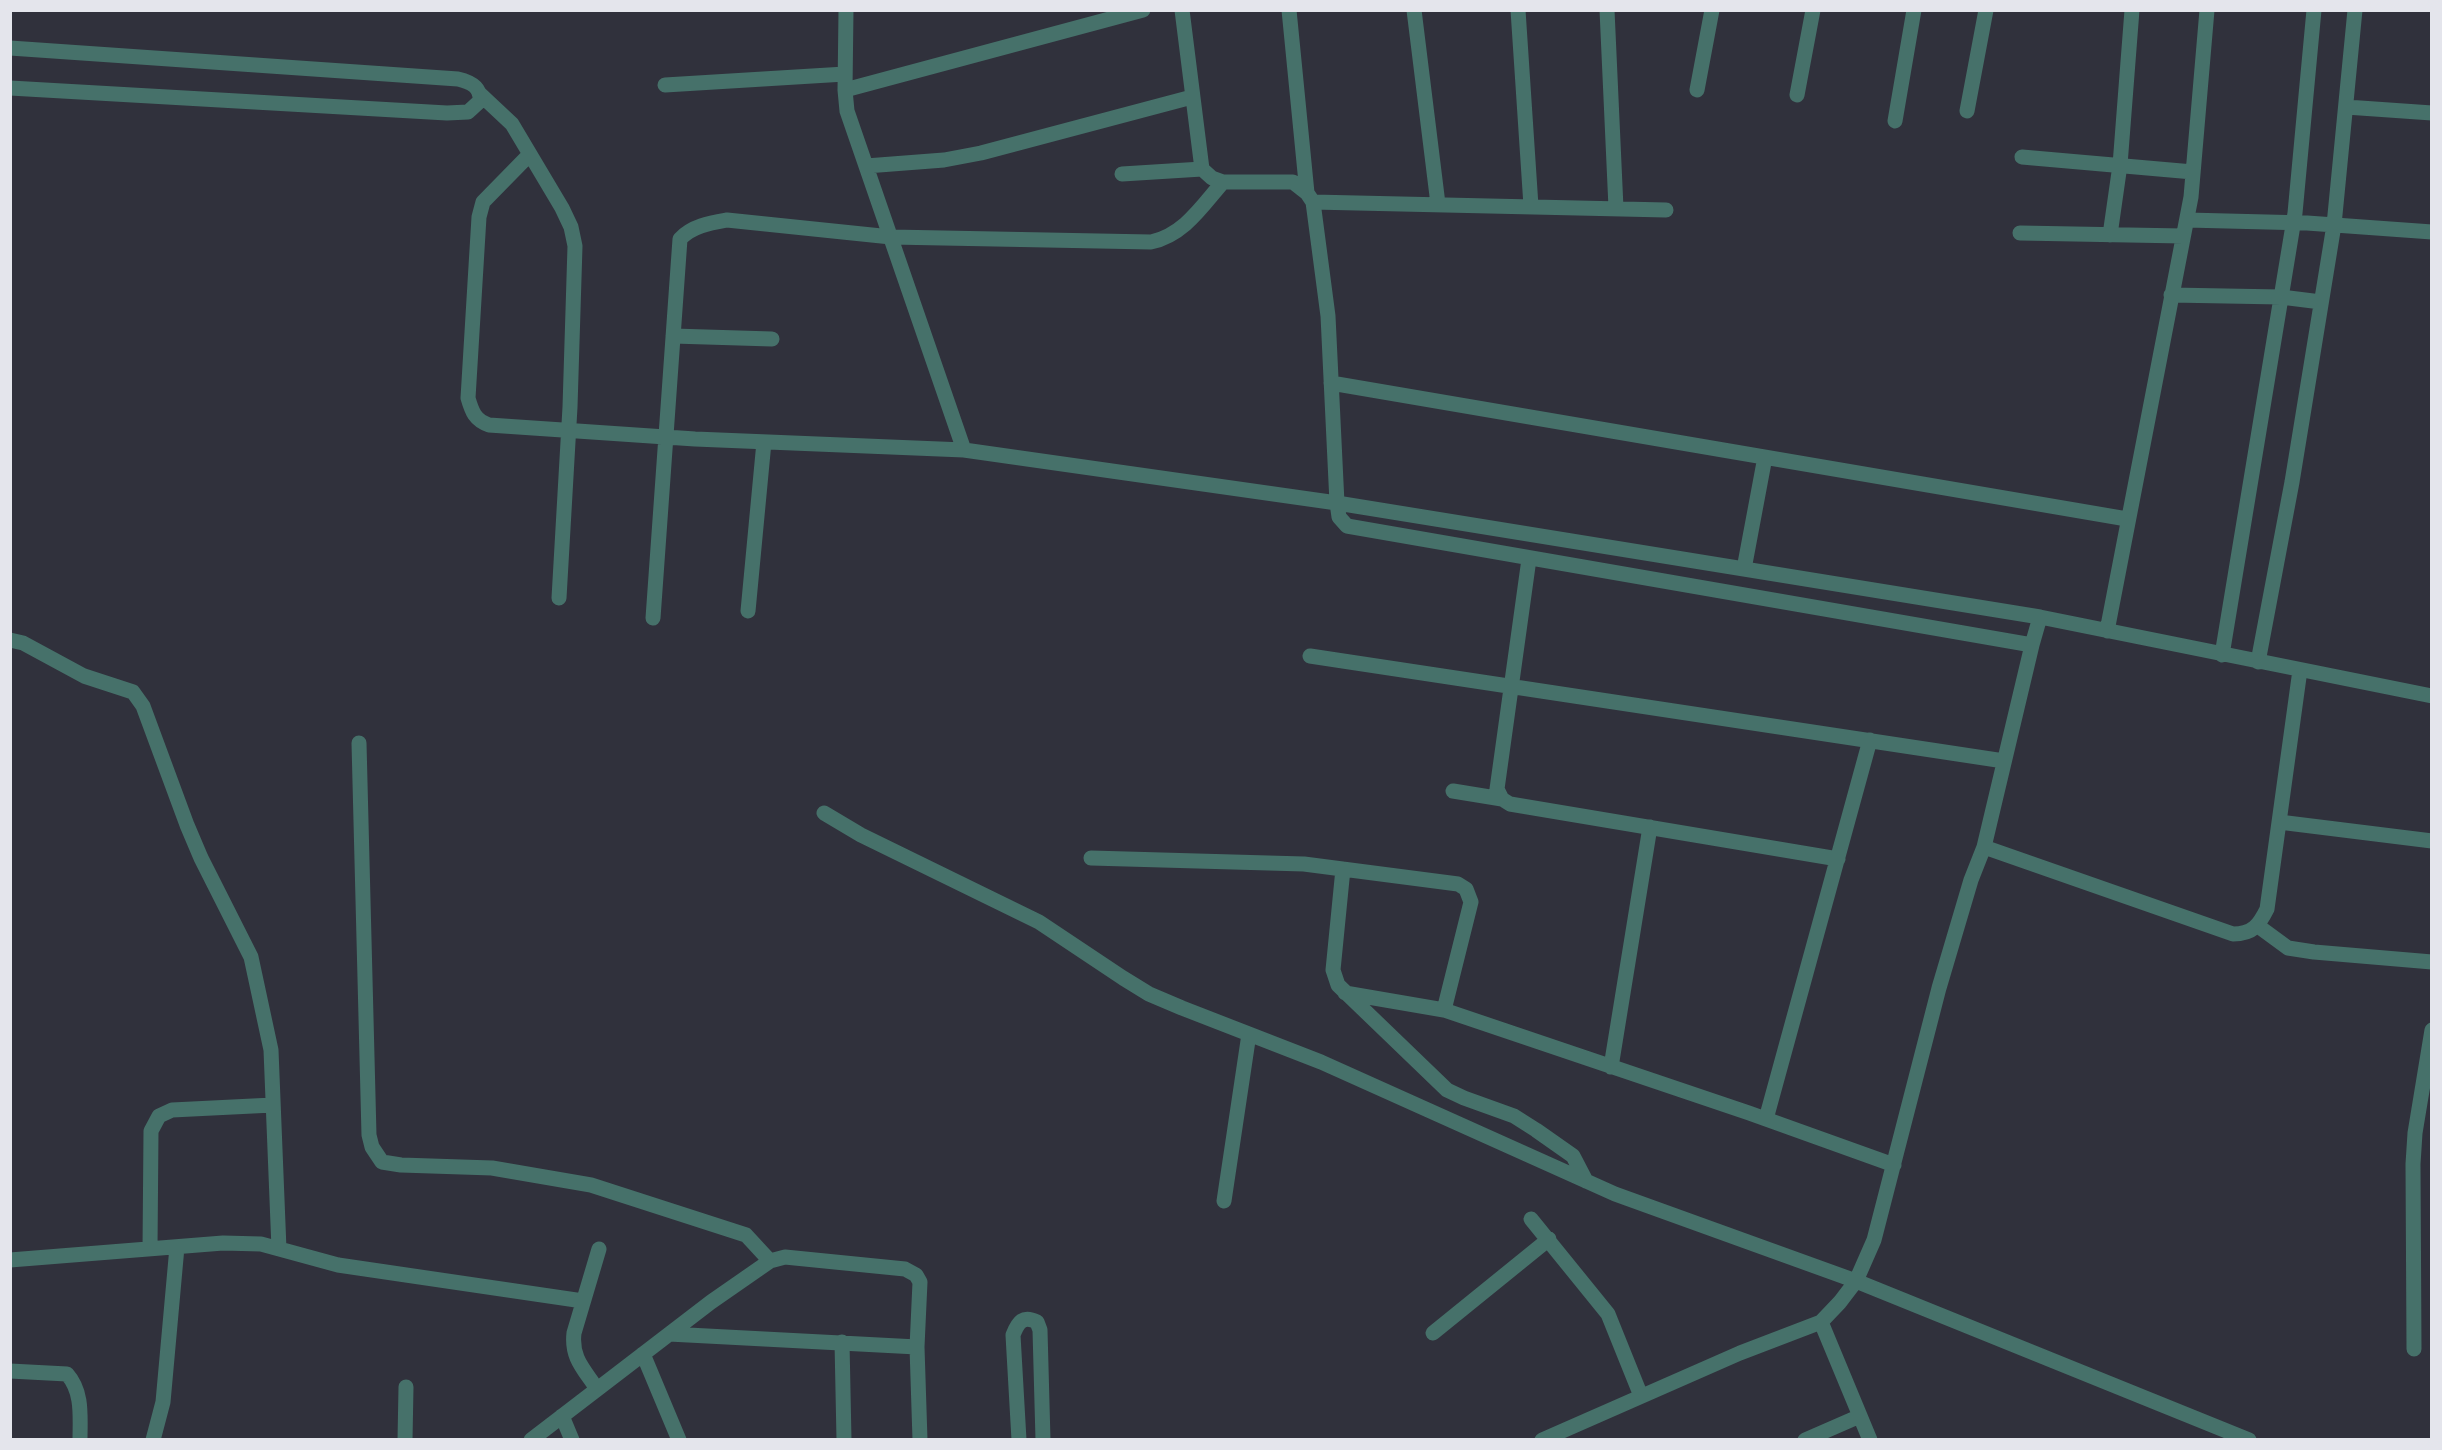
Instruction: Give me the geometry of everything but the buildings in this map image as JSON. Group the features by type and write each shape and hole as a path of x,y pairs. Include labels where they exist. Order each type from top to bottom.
{"street":[{"path":"846,10 845,90 848,111 964,450"},
{"path":"845,90 1143,10"},
{"path":"1182,10 1202,169 1212,178 1223,182 1293,182 1310,197 1438,204 1666,210"},
{"path":"1289,10 1310,197 1328,316 1337,503 1339,517 1347,526 2032,645"},
{"path":"1414,10 1438,204"},
{"path":"1518,10 1531,206"},
{"path":"1607,10 1616,208"},
{"path":"1697,90 1712,10"},
{"path":"1797,95 1813,10"},
{"path":"1967,111 1986,10"},
{"path":"2110,235 2120,165 2132,10"},
{"path":"2107,631 2187,220 2207,10"},
{"path":"2222,655 2289,298 2300,223 2314,10"},
{"path":"2258,662 2292,482 2346,107 2355,10"},
{"path":"1894,121 1912,11"},
{"path":"10,48 458,79 474,85 480,94 512,124 572,227 575,246 559,598"},
{"path":"665,85 845,74"},
{"path":"10,88 447,113 468,112 480,101 480,94"},
{"path":"866,166 944,160 981,153 1192,97"},
{"path":"2346,107 2432,113"},
{"path":"530,154 483,202 479,217 468,398 472,412 479,422 489,425 666,438 964,450 1337,503 2040,617 2432,696"},
{"path":"2022,157 2193,172"},
{"path":"1122,174 1202,169"},
{"path":"653,618 680,239 686,232 727,220 891,237 1151,242 1163,240 1186,225 1223,182"},
{"path":"2187,220 2300,223 2432,232"},
{"path":"2020,233 2183,236"},
{"path":"2172,295 2289,298 2317,301"},
{"path":"673,336 772,339"},
{"path":"1331,384 2127,519"},
{"path":"748,611 764,442"},
{"path":"1744,569 1765,457"},
{"path":"1502,799 1497,789 1529,559"},
{"path":"1815,608 1822,582"},
{"path":"1542,1440 1740,1353 1821,1322 1856,1281 1874,1240 1939,988 1971,880 1984,847 2040,617"},
{"path":"10,640 23,643 84,676 133,692 140,698 186,825 251,957 271,1050 279,1249"},
{"path":"1310,656 2004,761"},
{"path":"1984,847 2234,934 2244,934 2258,926 2267,909 2300,670"},
{"path":"1766,1119 1870,740"},
{"path":"359,743 369,1135 376,1156 382,1162 401,1165 492,1168 591,1185 746,1235 770,1261"},
{"path":"1453,791 1502,799 1510,804 1838,859"},
{"path":"824,813 861,835 1039,922 1149,994 1321,1062 1615,1194 1856,1281 2249,1440"},
{"path":"2279,822 2432,842"},
{"path":"1611,1067 1650,827"},
{"path":"1091,858 1305,864 1458,884 1466,889 1472,902 1444,1010"},
{"path":"1343,869 1333,970 1338,985 1447,1090 1514,1116 1536,1130 1573,1156 1586,1180"},
{"path":"2258,926 2288,948 2432,962"},
{"path":"1345,993 1444,1010 1766,1119 1894,1166"},
{"path":"2414,1349 2413,1164 2415,1133 2432,1030"},
{"path":"1224,1201 1249,1034"},
{"path":"150,1248 151,1131 159,1116 172,1110 273,1106"},
{"path":"1531,1219 1608,1314 1641,1396"},
{"path":"1433,1333 1549,1239"},
{"path":"10,1260 223,1243 261,1244 338,1265 584,1301"},
{"path":"153,1440 163,1402 177,1246"},
{"path":"597,1389 576,1358 572,1347 599,1249"},
{"path":"531,1440 669,1334 770,1261 784,1257 905,1269 916,1275 920,1282 917,1347 920,1440"},
{"path":"1019,1440 1013,1335 1017,1324 1023,1319 1037,1322 1040,1330 1043,1440"},
{"path":"1821,1322 1870,1440"},
{"path":"669,1334 917,1347"},
{"path":"842,1342 844,1440"},
{"path":"643,1354 679,1440"},
{"path":"10,1371 67,1374 75,1383 79,1396 80,1440"},
{"path":"405,1440 406,1387"},
{"path":"562,1416 572,1440"},
{"path":"1805,1440 1860,1416"}]}
